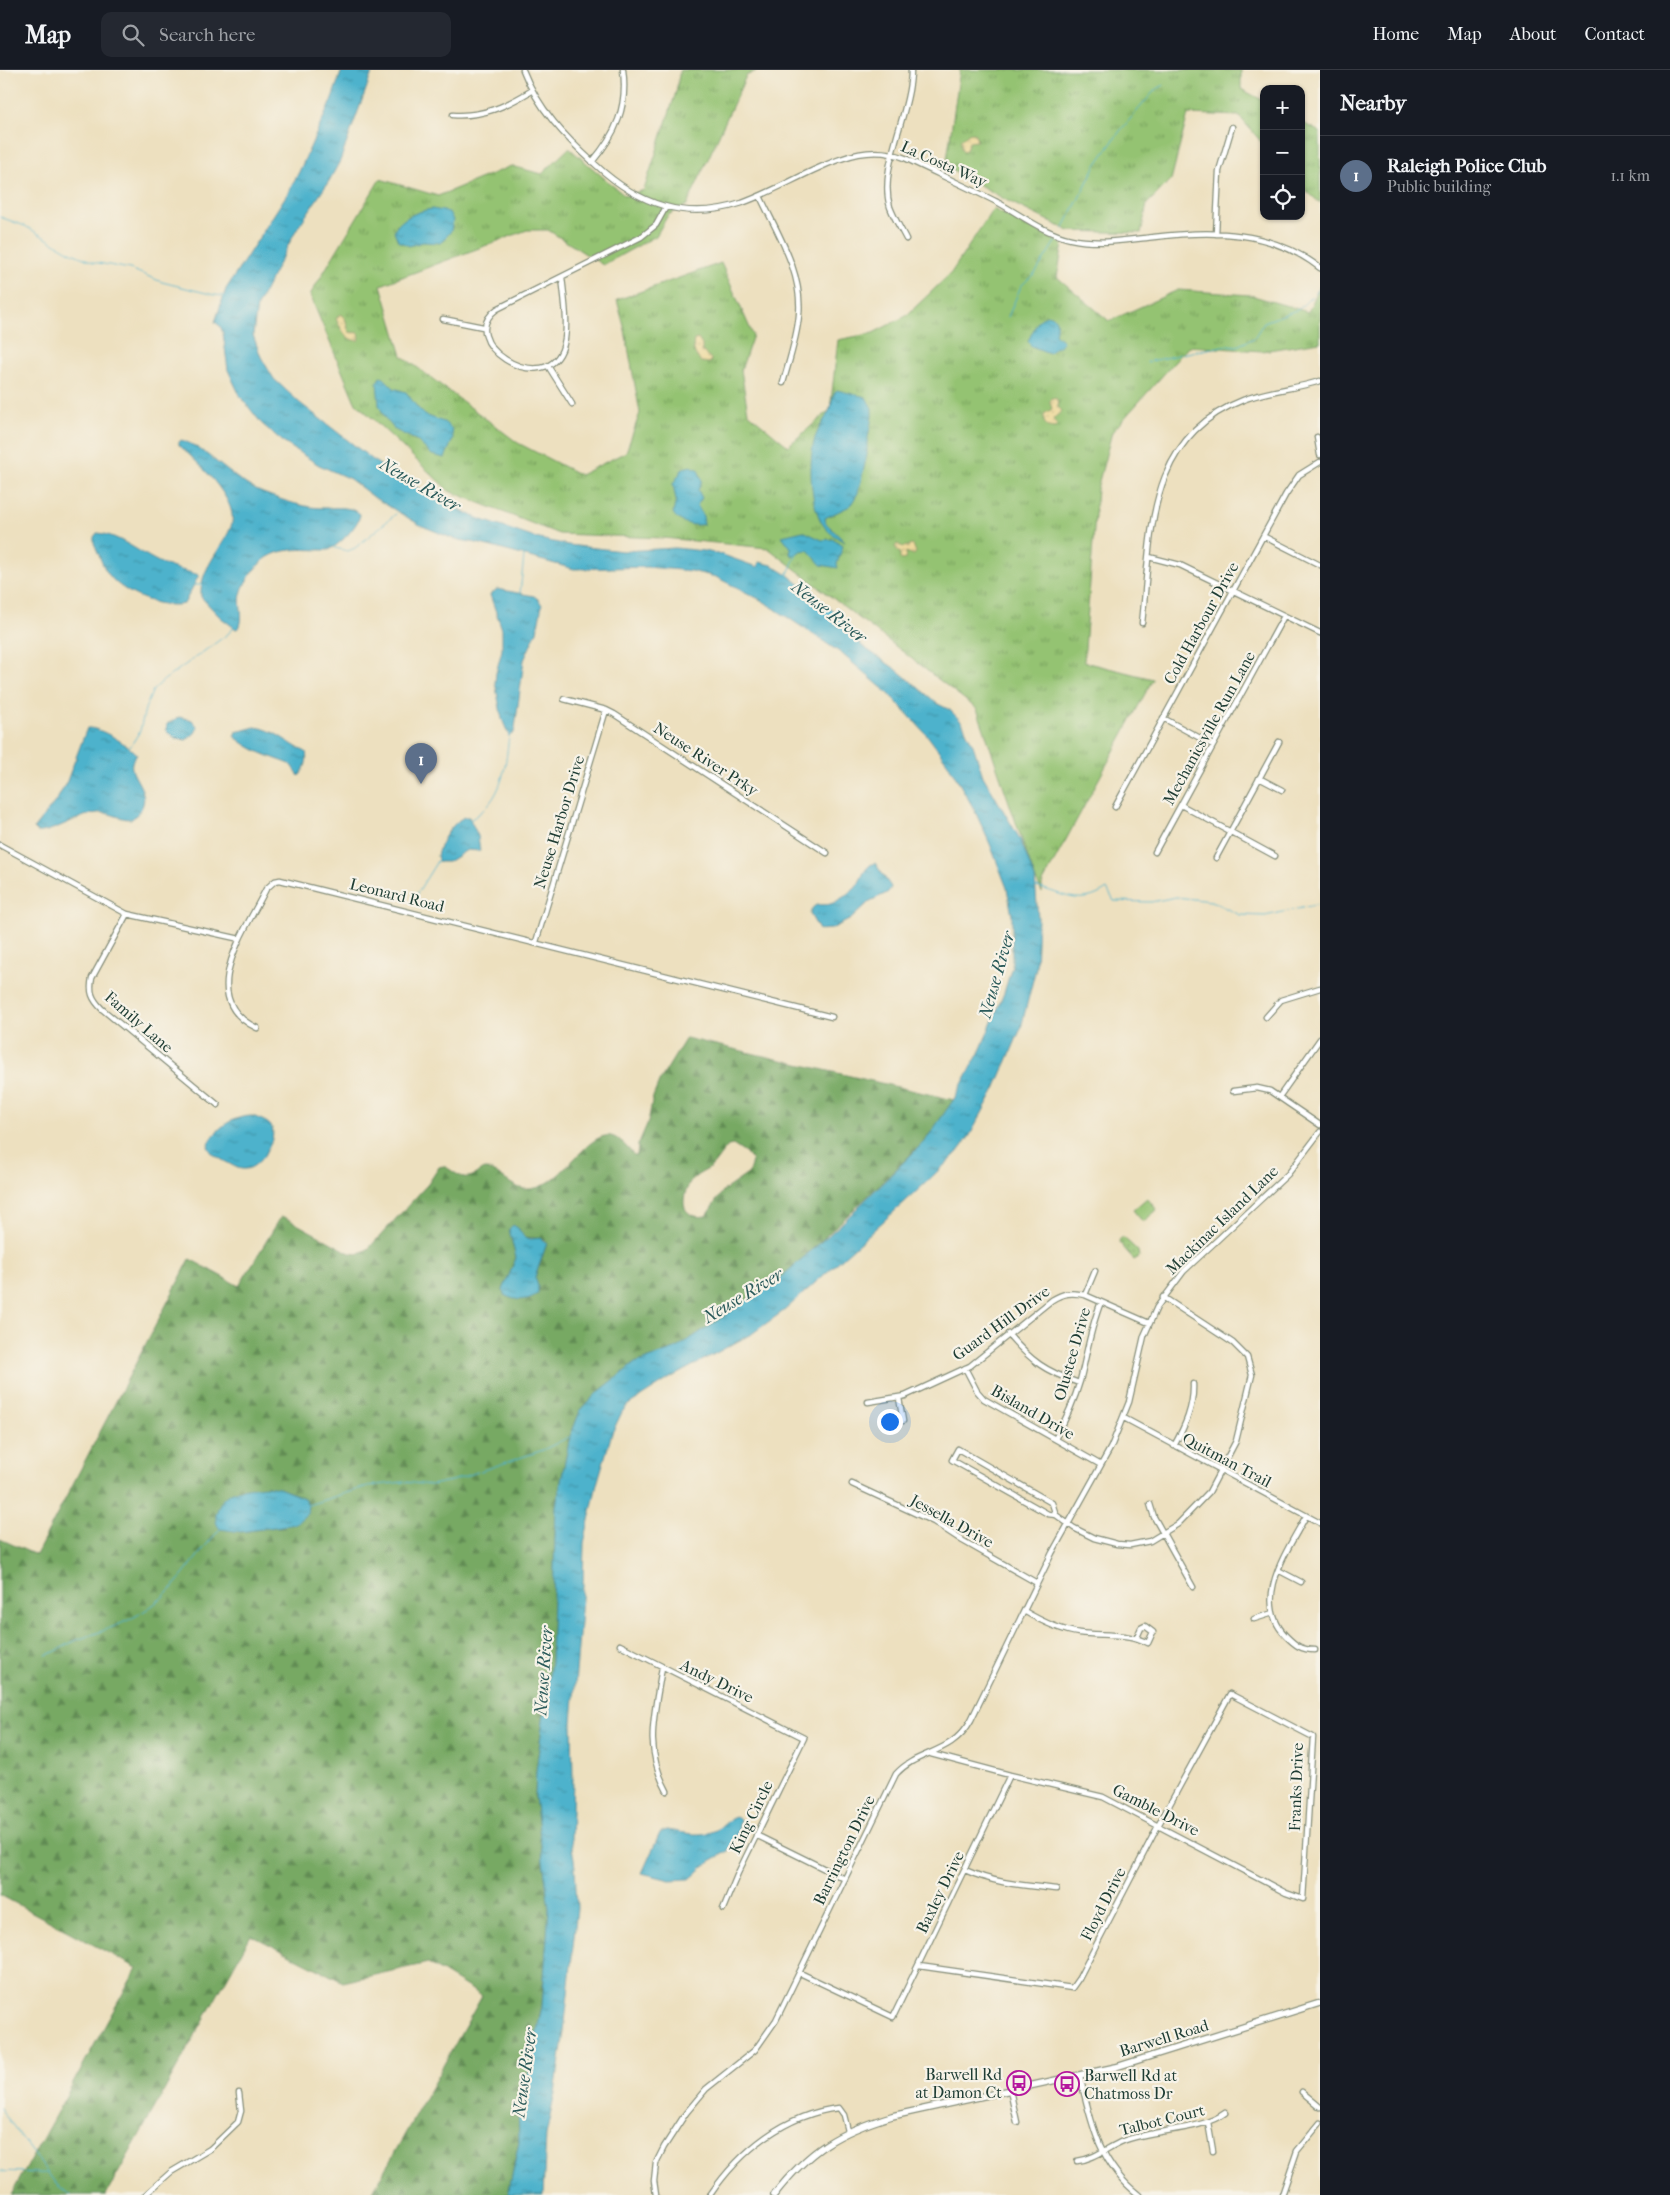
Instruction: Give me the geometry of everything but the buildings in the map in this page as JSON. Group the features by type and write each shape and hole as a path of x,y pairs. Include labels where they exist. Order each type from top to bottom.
{"street":[{"name":"La Costa Way","path":"522,70 531,91 553,123 592,162 625,190 666,207 692,210 717,209 760,196 845,156 863,152 894,154 998,203 1041,228 1070,239 1106,242 1183,234 1239,235 1269,240 1294,250 1320,268"},
{"path":"592,162 609,140 619,118 624,90 623,70"},
{"path":"906,239 893,215 888,191 911,70"},
{"path":"453,115 472,115 490,112 531,91"},
{"path":"1216,234 1220,171 1232,127"},
{"path":"760,196 791,262 798,287 800,306 798,325 783,383"},
{"path":"562,277 564,343 559,356 548,366 532,369 512,364 489,343 483,327 487,317 497,309 648,233 659,221 666,207"},
{"path":"443,319 483,327"},
{"path":"548,366 572,404"},
{"path":"1142,623 1154,510 1159,488 1169,465 1188,437 1211,416 1242,400 1320,381"},
{"path":"1317,437 1320,455"},
{"name":"Cold Harbour Drive","path":"1115,807 1296,479 1308,468 1320,462"},
{"path":"1263,536 1320,565"},
{"path":"1149,557 1173,562 1320,633"},
{"name":"Mechanicsville Run Lane","path":"1155,852 1284,616"},
{"name":"Neuse River Prky","path":"564,699 606,710 827,853"},
{"name":"Neuse Harbor Drive","path":"536,942 606,710"},
{"path":"1163,718 1213,745"},
{"path":"1216,858 1279,742"},
{"path":"1259,778 1282,790"},
{"path":"1181,805 1275,856"},
{"path":"0,845 127,914 240,939"},
{"name":"Leonard Road","path":"257,1028 244,1021 234,1009 228,995 226,982 228,966 266,889 275,881 280,880 832,1017"},
{"name":"Family Lane","path":"127,914 92,978 91,995 102,1009 218,1105"},
{"path":"1266,1016 1281,1000 1320,988"},
{"path":"1279,1097 1320,1039"},
{"path":"1233,1091 1257,1088 1270,1091 1320,1125"},
{"name":"Mackinac Island Lane","path":"1068,1523 1101,1465 1124,1418 1134,1386 1141,1347 1149,1323 1164,1297 1184,1271 1288,1174 1320,1132"},
{"path":"1085,1295 1095,1270"},
{"name":"Guard Hill Drive","path":"868,1402 899,1398 965,1368 1058,1296 1071,1293 1085,1295 1149,1323"},
{"path":"1056,1515 1052,1502 958,1449 952,1460 1048,1514 1056,1515 1094,1538 1117,1544 1141,1543 1164,1534 1178,1524 1209,1492 1236,1441 1251,1383 1250,1362 1242,1350 1233,1343 1164,1297"},
{"name":"Olustee Drive","path":"1055,1439 1079,1383 1090,1329 1101,1302"},
{"path":"1008,1334 1035,1363 1051,1372 1079,1383"},
{"name":"Bisland Drive","path":"965,1368 977,1391 984,1399 1101,1465"},
{"path":"1174,1446 1189,1416 1193,1399 1193,1384"},
{"path":"899,1398 903,1421"},
{"name":"Quitman Trail","path":"1124,1418 1220,1472 1320,1523"},
{"name":"Jessella Drive","path":"852,1484 918,1514 962,1542 1037,1583"},
{"path":"1150,1504 1193,1587"},
{"path":"1306,1516 1278,1570 1271,1593 1273,1613 1283,1632 1296,1646 1305,1650 1315,1650"},
{"name":"Barrington Drive","path":"656,2195 655,2170 664,2146 700,2095 747,2058 762,2041 776,2020 896,1774 909,1763 931,1754 954,1740 969,1725 1068,1523"},
{"path":"1278,1570 1301,1582"},
{"path":"1024,1611 1068,1631 1137,1637 1148,1643 1153,1632 1146,1626 1141,1628 1137,1637"},
{"path":"1254,1619 1273,1613"},
{"name":"Andy Drive","path":"620,1645 804,1738"},
{"path":"662,1667 652,1735 653,1755 657,1774 667,1791"},
{"name":"Floyd Drive","path":"919,1966 1072,1988 1079,1978 1158,1824 1230,1694"},
{"name":"Franks Drive","path":"1230,1694 1313,1737 1303,1899"},
{"name":"King Circle","path":"723,1908 756,1835 804,1738"},
{"name":"Gamble Drive","path":"931,1754 1103,1797 1158,1824 1286,1893 1303,1899"},
{"name":"Baxley Drive","path":"800,1973 894,2018 1010,1775"},
{"path":"756,1835 844,1879"},
{"path":"965,1870 986,1880 1056,1888"},
{"name":"Barwell Road","path":"774,2195 811,2156 848,2131 892,2116 1080,2076 1153,2057 1320,2003"},
{"path":"1080,2076 1092,2126 1102,2152 1124,2182 1139,2195"},
{"path":"1010,2090 1017,2122"},
{"path":"1302,2092 1320,2107"},
{"path":"145,2195 171,2172 210,2148 238,2122 241,2111 239,2093"},
{"path":"710,2195 732,2167 747,2152 767,2135 787,2123 839,2108 844,2115 848,2131"},
{"name":"Talbot Court","path":"1077,2161 1086,2160 1123,2141 1144,2134 1208,2122 1224,2113"},
{"path":"1208,2122 1213,2151"},
{"path":"1282,2195 1297,2151 1320,2123"}],"green space":[{"path":"680,70 758,70 746,76 687,205 668,215 656,236 603,265 548,230 527,230 381,285 402,356 518,443 580,475 626,452 640,413 625,330 617,300 721,263 753,335 741,370 748,413 788,446 830,410 838,340 873,333 906,316 951,273 993,209 1063,244 1057,277 1109,321 1178,290 1250,295 1308,312 1320,286 1320,342 1262,351 1189,346 1112,432 1097,489 1084,662 1153,679 1042,884 1042,892 1035,878 977,709 768,548 663,538 559,534 449,491 355,402 310,295 380,179 438,196 511,166 542,174 569,148 625,196 644,190 676,92"},
{"path":"960,70 1241,70 1241,89 1260,99 1260,140 1239,116 1188,114 1171,180 1147,204 1141,233 1069,231 1006,200 946,166"},
{"path":"1305,124 1320,132 1320,203 1305,190"},
{"path":"686,1038 954,1100 925,1141 778,1280 675,1349 635,1363 596,1394 580,1411 570,1437 556,1506 551,1662 536,1771 535,1797 549,1908 542,2006 528,2076 518,2102 519,2142 508,2195 371,2195 482,1996 428,1963 343,1982 251,1935 106,2195 11,2195 137,1968 0,1895 0,1539 36,1555 190,1259 239,1286 281,1217 350,1253 358,1254 368,1249 428,1184 439,1167 446,1167 465,1177 487,1169 515,1186 524,1189 537,1188 549,1182 561,1173 591,1143 601,1137 611,1136 618,1139 634,1155 637,1155 638,1145 648,1122 653,1097 659,1082","holes":["733,1145 748,1155 752,1161 749,1173 723,1191 706,1216 692,1215 685,1209 684,1205 685,1195 691,1181 711,1167 728,1146","518,1228 524,1237 544,1239 547,1243 535,1277 539,1291 503,1290 516,1258 509,1229","279,1488 304,1498 295,1524 241,1532"]},
{"path":"1147,1198 1157,1210 1143,1222 1133,1210"},
{"path":"1120,1238 1124,1238 1138,1251 1139,1257 1134,1260 1119,1242"}],"sand":[{"path":"970,132 975,134 977,141 969,142 966,150 963,151 961,139"},
{"path":"340,314 345,318 349,332 359,333 359,340 351,339 344,334 336,319"},
{"path":"698,339 702,345 702,351 711,359 710,363 701,362 696,355 693,343 694,340"},
{"path":"1051,398 1057,399 1058,407 1062,411 1053,419 1057,425 1054,428 1048,427 1044,422 1044,414 1052,409"},
{"path":"897,544 903,547 913,545 916,552 914,555 906,552 905,559 902,560 900,559 900,553 895,547"}],"water":[{"name":"Neuse River","path":"342,70 373,70 340,161 295,232 257,306 253,335 261,357 274,379 300,403 377,463 412,485 477,518 535,538 568,545 623,551 675,548 704,551 723,555 757,567 759,562 772,565 788,575 841,617 862,646 897,670 938,704 950,710 962,722 973,745 983,776 1020,839 1035,878 1038,919 1036,968 1021,1028 995,1089 969,1137 957,1153 785,1310 753,1333 672,1377 628,1405 622,1412 612,1433 597,1484 584,1543 583,1586 572,1722 571,1839 575,1867 577,1908 564,2032 555,2093 546,2135 543,2195 508,2195 519,2142 518,2102 528,2076 542,2006 549,1908 535,1797 536,1771 551,1662 556,1506 570,1437 580,1411 596,1394 635,1363 675,1349 778,1280 839,1226 925,1141 954,1099 980,1051 1004,993 1012,966 1012,916 1007,888 974,809 947,762 927,735 889,694 841,653 763,601 716,577 691,571 647,567 574,569 477,543 454,539 420,525 375,498 350,479 319,465 286,444 262,424 240,396 228,370 223,333 220,326 215,322 226,289 289,191 299,172 331,101"},
{"path":"432,209 449,212 453,220 451,231 441,243 423,242 409,246 398,241 394,231 400,222 415,213"},
{"path":"1046,315 1055,319 1055,334 1063,341 1060,346 1054,348 1049,353 1031,346 1028,341 1038,321"},
{"path":"380,377 384,378 394,388 406,392 425,415 444,422 452,429 453,439 445,458 432,455 416,440 395,430 385,418 379,405 377,382"},
{"path":"837,390 866,397 872,408 867,455 858,493 850,506 825,518 826,523 845,542 832,534 822,523 815,505 811,482 811,458 815,438"},
{"path":"181,440 191,444 241,481 263,493 303,506 349,509 360,514 353,529 343,540 328,550 286,551 268,557 260,564 248,578 242,591 240,598 241,624 236,629 220,617 201,597 203,578 230,530 232,513 222,492 214,481 179,445"},
{"path":"691,466 698,469 702,481 698,490 702,498 697,505 703,516 704,524 700,525 682,522 673,513 676,500 673,484 683,468"},
{"path":"803,531 822,540 834,539 843,546 837,564 838,568 821,565 808,550 801,551 793,556 790,554 791,548 782,536"},
{"path":"97,533 113,537 166,565 199,575 184,604 175,605 154,602 133,594 115,582 104,568 94,543 94,537"},
{"path":"497,589 534,596 542,605 537,631 524,660 514,733 509,736 502,719 495,682 502,650 502,629 490,595"},
{"path":"179,717 192,720 198,727 195,733 186,740 175,738 166,731 167,724"},
{"path":"255,727 269,731 306,752 306,765 299,776 290,764 254,749 234,736 236,732"},
{"path":"87,728 99,730 114,737 128,746 137,755 132,762 132,769 143,792 144,800 141,809 132,819 106,813 97,813 81,817 43,832 37,832 34,829 35,827 58,798 67,781"},
{"path":"464,817 469,817 478,836 480,851 467,850 448,862 439,862 437,856 443,839 455,824"},
{"path":"875,863 891,887 889,892 870,901 851,919 831,929 819,930 810,914 812,909 816,905 833,903 849,893 856,887 867,868"},
{"path":"253,1116 269,1124 273,1133 266,1153 256,1164 250,1168 240,1169 212,1153 208,1146 220,1128 232,1120"},
{"path":"513,1225 518,1228 524,1237 531,1239 540,1238 547,1243 535,1277 538,1293 526,1299 508,1297 504,1295 503,1290 516,1258 509,1229"},
{"path":"266,1486 279,1488 304,1498 308,1505 307,1514 295,1524 241,1532 220,1529 216,1523 216,1516 220,1503 224,1498 243,1489"},
{"path":"736,1817 740,1819 737,1836 728,1851 710,1861 690,1879 670,1880 642,1873 660,1833 666,1830 704,1834 719,1829 730,1819"}],"waterway":[{"path":"1063,229 1096,165 1120,131 1155,90 1164,85"},
{"path":"0,217 25,226 70,252 93,262 130,269 162,282 224,296"},
{"path":"1008,317 1021,286 1036,272 1058,237"},
{"path":"1147,362 1228,345 1237,346 1254,338 1264,322 1299,309 1320,288"},
{"path":"335,548 348,551 355,548 397,513"},
{"path":"787,576 797,553"},
{"path":"520,594 524,556"},
{"path":"194,585 201,585"},
{"path":"130,747 140,731 145,709 153,690 228,634 233,628"},
{"path":"470,820 481,812 496,794 504,772 509,735"},
{"path":"413,900 439,858"},
{"path":"1036,887 1080,898 1088,898 1107,889 1114,901 1151,902 1176,897 1211,901 1240,915 1265,916 1320,904"},
{"path":"308,1505 368,1486 404,1482 431,1485 451,1481 543,1450 569,1437"},
{"path":"46,1655 127,1620 150,1607 178,1582 220,1529"},
{"path":"0,2108 56,2184 70,2195"},
{"path":"0,2172 48,2173"}],"place":[{"name":"Raleigh Police Club","path":"421,784"},
{"name":"Barwell Rd at Damon Ct","path":"1019,2083"},
{"name":"Barwell Rd at Chatmoss Dr","path":"1067,2084"}]}
